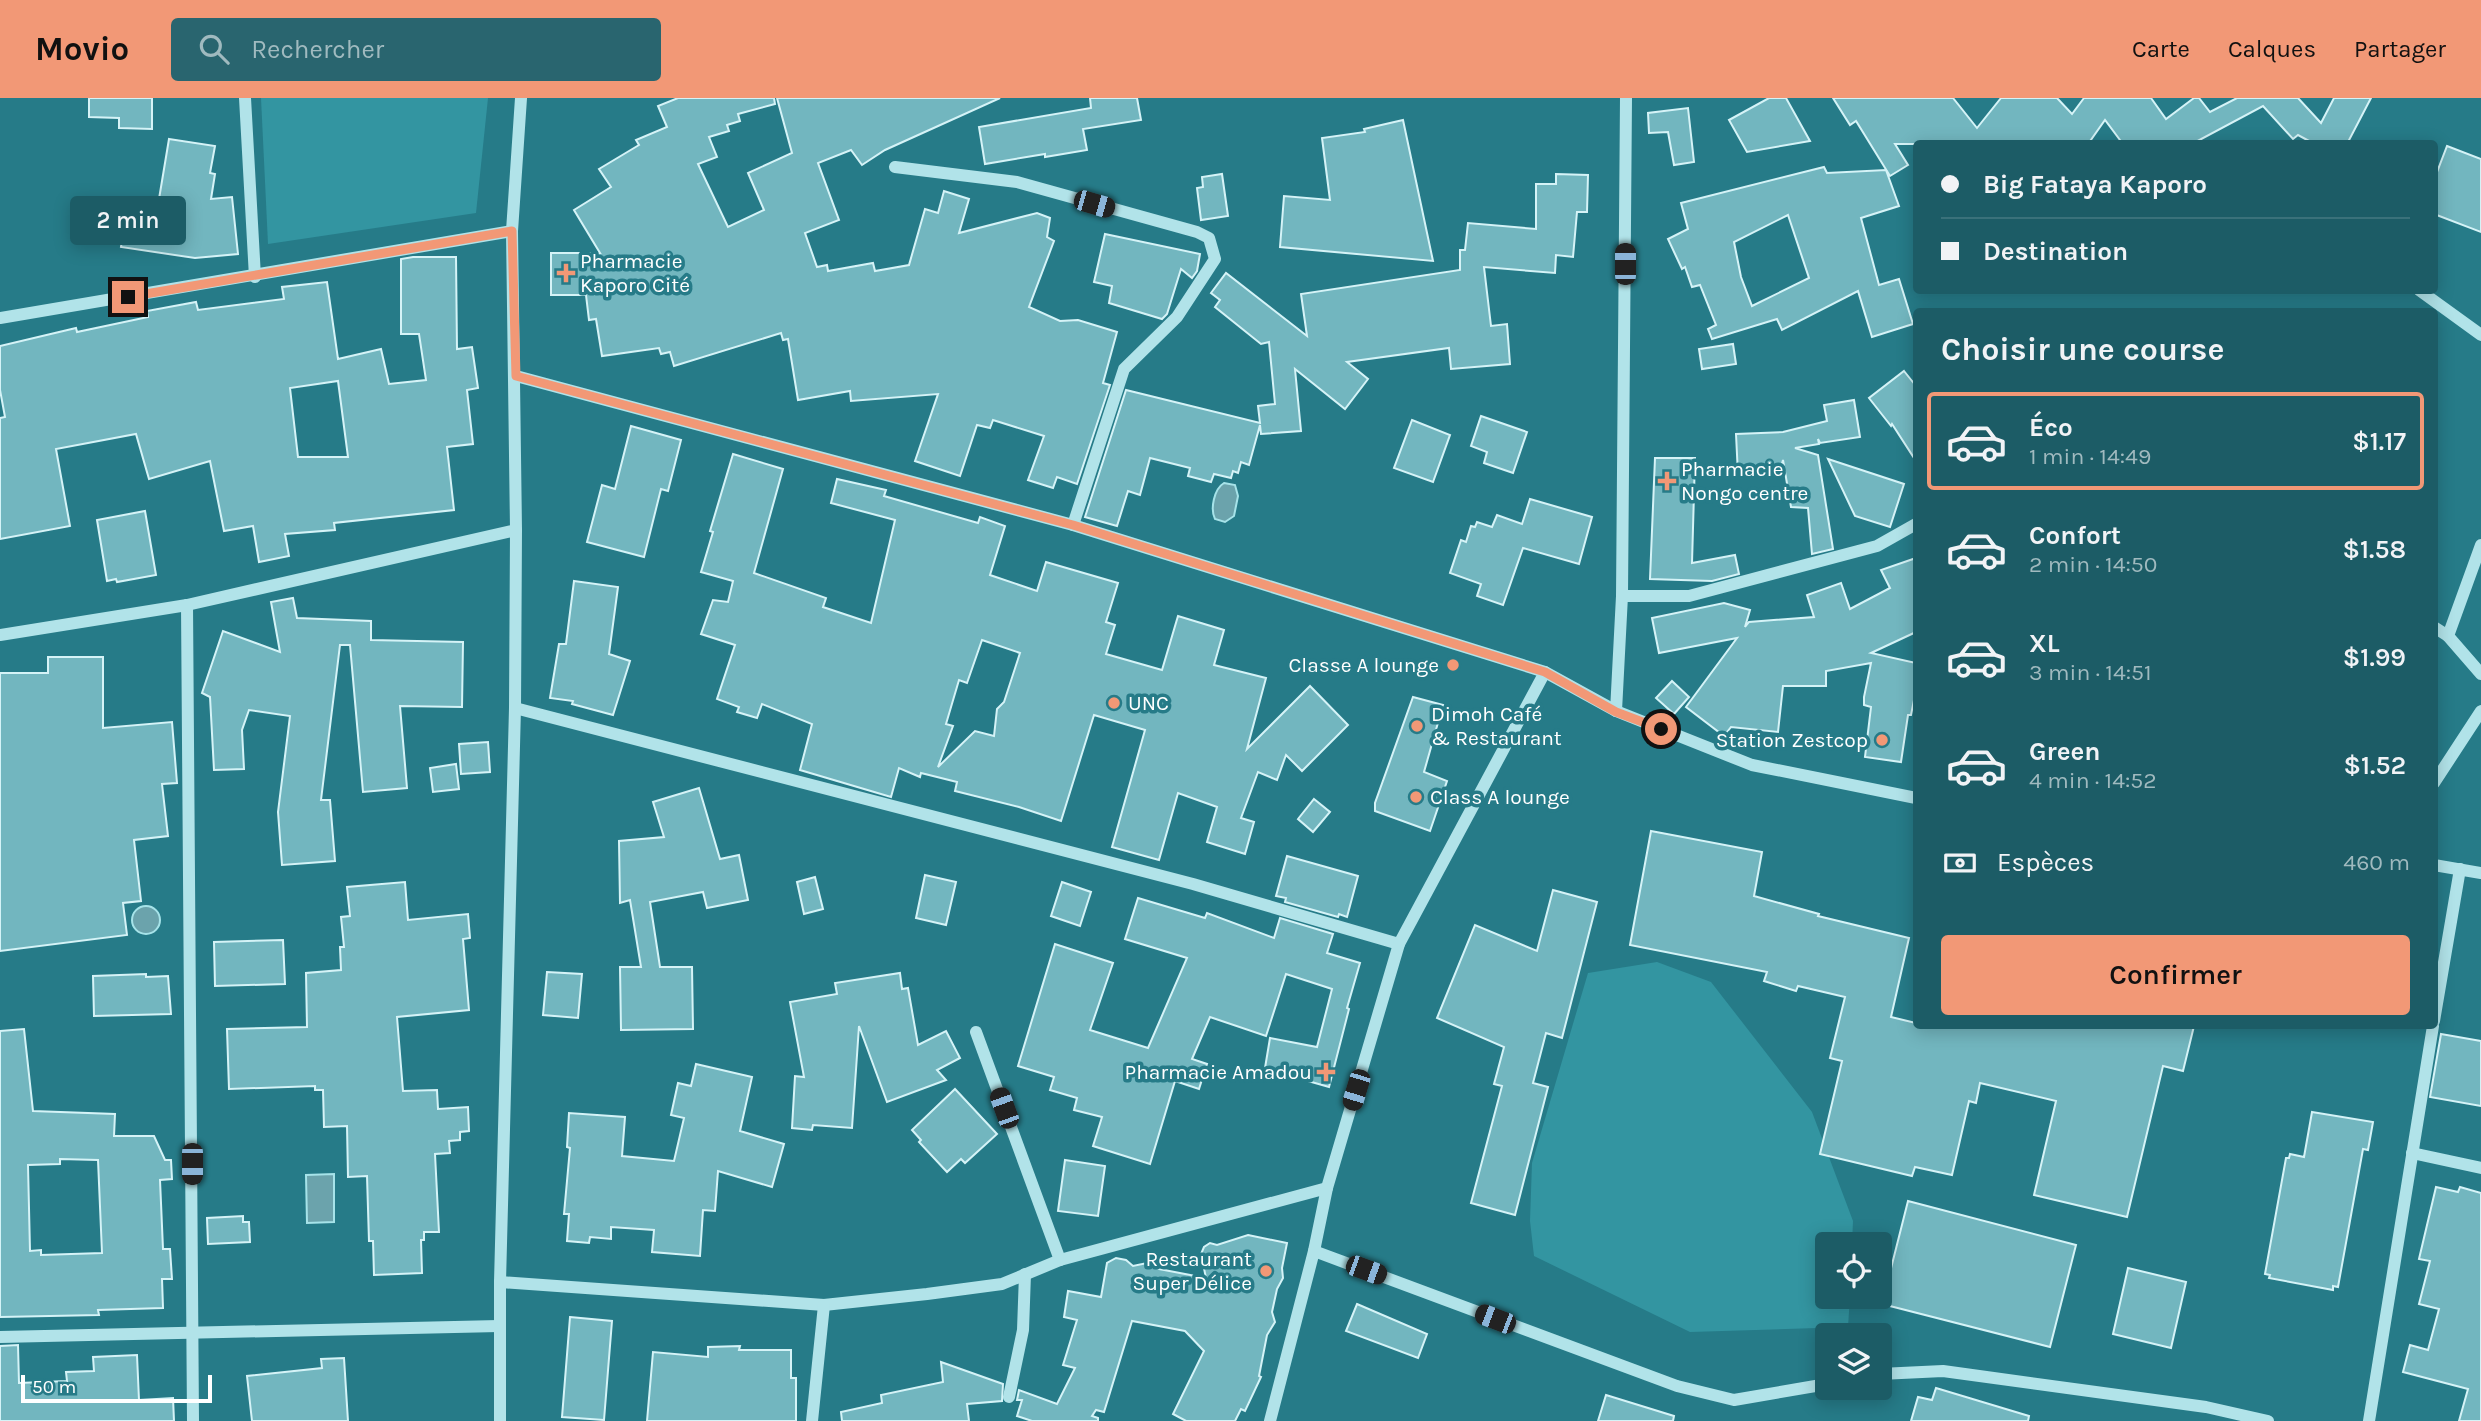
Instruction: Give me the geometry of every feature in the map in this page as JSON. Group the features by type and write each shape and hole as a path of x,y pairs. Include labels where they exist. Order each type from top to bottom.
{"street":[{"path":"244,98 255,276"},
{"path":"500,1421 499,1326 516,530 512,231 521,98"},
{"path":"1616,712 1622,596 1626,98"},
{"path":"895,167 1017,182 1197,232 1209,238 1214,259 1208,271 1177,317 1124,369 1073,525"},
{"path":"0,318 512,231"},
{"path":"2425,294 2481,335"},
{"path":"516,376 1073,525 1545,672 1616,712 1752,765 1913,797"},
{"path":"1622,596 1689,596 1877,546 1913,526"},
{"path":"0,635 187,605 516,530"},
{"path":"2448,636 2481,545"},
{"path":"187,605 193,1421"},
{"path":"2438,630 2448,636 2481,674"},
{"path":"1270,1421 1314,1251 1327,1188 1399,944 1545,672"},
{"path":"514,708 1193,884 1399,944"},
{"path":"2438,777 2481,711"},
{"path":"2438,866 2481,873"},
{"path":"2438,999 2460,869"},
{"path":"2369,1421 2433,1029"},
{"path":"975,1032 1060,1260"},
{"path":"2412,1153 2481,1168"},
{"path":"500,1282 824,1305 1002,1284 1060,1260 1327,1188"},
{"path":"1314,1251 1677,1386 1734,1400 1815,1386"},
{"path":"1009,1397 1023,1330 1025,1274"},
{"path":"812,1421 824,1305"},
{"path":"0,1337 499,1326"},
{"path":"1892,1373 1943,1371 2206,1406 2268,1421"}],"green space":[{"path":"261,98 488,98 476,213 268,244"},
{"path":"1657,962 1711,982 1812,1112 1853,1221 1853,1232 1815,1232 1815,1309 1849,1309 1848,1323 1815,1323 1815,1328 1690,1332 1534,1256 1530,1221 1532,1163 1588,973"}],"water":[{"path":"1224,483 1235,485 1238,496 1234,516 1225,522 1215,519 1213,510 1215,494"},
{"path":"146,906 156,910 160,920 156,930 146,934 136,930 132,920 136,910"},
{"path":"334,1174 334,1222 307,1223 306,1175"}],"building":[{"path":"89,98 152,98 152,129 119,128 119,118 89,117"},
{"path":"678,98 774,98 775,104 738,114 740,121 727,125 729,131 709,137 717,157 698,164 728,227 764,210 748,173 792,153 777,98 1000,98 885,150 862,165 851,150 818,163 839,220 805,233 817,267 827,265 828,271 873,263 875,271 909,265 925,209 938,213 944,191 969,199 959,233 1037,213 1050,218 1047,237 1054,241 1029,307 1060,321 1078,320 1117,332 1103,383 1110,385 1077,484 1057,477 1053,488 1028,480 1044,436 993,420 990,428 977,425 960,476 915,461 938,394 851,401 850,391 798,400 788,339 783,340 781,333 674,366 670,352 661,354 659,348 602,356 596,319 589,320 586,295 551,295 551,253 600,253 574,210 611,187 599,169 639,145 636,140 667,127 658,106"},
{"path":"1090,98 1137,98 1141,120 1083,129 1087,150 985,164 979,127 1091,108"},
{"path":"1769,98 1786,98 1810,141 1747,152 1729,120"},
{"path":"1833,98 1953,98 1977,128 2001,98 2057,98 2072,114 2084,98 2151,98 2166,119 2194,98 2199,98 2210,112 2237,98 2298,98 2321,123 2334,98 2371,98 2349,140 2307,140 2298,135 2293,139 2263,106 2199,140 2120,140 2105,120 2091,140 1913,140 1913,144 1895,144 1908,165 1890,176 1856,121 1850,125"},
{"path":"1688,108 1694,162 1674,165 1668,132 1649,133 1648,113"},
{"path":"1403,120 1433,261 1280,247 1284,196 1330,200 1322,138 1365,132 1364,129"},
{"path":"169,139 215,146 210,173 215,174 211,199 232,197 238,254 195,258 121,247 127,206 157,211"},
{"path":"2447,146 2481,159 2481,232 2438,216 2438,170"},
{"path":"1824,167 1827,173 1886,170 1899,206 1861,218 1879,285 1899,279 1913,324 1872,337 1858,291 1782,330 1777,319 1712,339 1708,329 1716,325 1700,285 1692,287 1685,267 1682,269 1668,239 1688,229 1681,203","holes":["1788,215 1809,278 1752,306 1741,277 1734,242"]},
{"path":"1222,174 1228,216 1201,220 1197,188 1203,187 1202,177"},
{"path":"1556,174 1588,175 1587,212 1577,212 1573,257 1556,255 1555,273 1484,267 1491,326 1507,324 1510,364 1451,369 1449,348 1347,362 1368,379 1345,409 1295,369 1301,431 1261,434 1260,425 1249,465 1241,462 1238,473 1233,471 1231,478 1214,474 1211,482 1188,476 1190,468 1150,458 1140,495 1128,491 1117,526 1085,517 1126,390 1260,423 1258,406 1275,404 1269,342 1261,344 1215,307 1220,300 1211,293 1226,273 1307,336 1301,294 1460,270 1460,250 1465,250 1468,223 1536,229 1536,184 1556,184"},
{"path":"1105,234 1200,254 1197,271 1192,278 1181,269 1167,314 1162,319 1109,303 1112,286 1094,282"},
{"path":"456,257 457,349 472,347 478,388 467,390 473,444 447,447 454,510 334,523 335,530 285,534 289,556 259,562 253,526 224,531 210,461 149,479 136,434 56,449 70,526 0,539 0,418 5,417 0,390 0,346 76,328 77,332 148,317 147,311 196,302 198,310 284,299 282,287 327,282 338,359 381,349 389,384 426,380 419,334 401,334 401,259","holes":["338,381 348,457 298,457 290,388"]},
{"path":"1733,344 1736,364 1702,369 1699,349"},
{"path":"1904,371 1913,382 1913,456 1892,424 1891,426 1869,398"},
{"path":"1854,400 1860,437 1820,443 1818,439 1819,444 1795,448 1818,455 1833,549 1812,554 1808,508 1791,507 1783,460 1779,474 1738,475 1736,434 1783,432 1827,421 1824,405"},
{"path":"1481,416 1527,432 1513,473 1484,463 1487,452 1471,446"},
{"path":"1412,420 1450,435 1433,482 1394,468"},
{"path":"631,426 681,440 668,491 661,489 644,557 587,542 602,485 615,489"},
{"path":"733,454 783,469 754,573 826,598 823,607 871,623 895,520 831,503 837,479 886,490 884,496 978,523 980,517 1005,526 990,575 1037,591 1046,562 1118,583 1106,622 1115,625 1106,654 1162,670 1178,616 1224,630 1214,665 1266,678 1247,749 1310,686 1348,725 1302,771 1286,755 1277,780 1258,772 1241,818 1254,822 1245,854 1207,842 1217,807 1178,793 1159,860 1112,847 1145,730 1094,715 1061,821 955,791 957,782 921,773 920,777 899,768 891,797 800,770 812,724 762,704 757,718 737,712 739,707 717,699 735,645 701,634 713,600 728,602 733,581 701,572 713,532 710,531","holes":["982,640 1020,653 1004,702 997,709 994,736 975,731 938,767 953,726 946,724 959,680 967,683"]},
{"path":"1655,458 1695,458 1692,563 1735,555 1739,574 1712,581 1650,579"},
{"path":"1828,459 1904,484 1890,527 1855,516"},
{"path":"1530,499 1592,517 1579,564 1523,548 1503,605 1477,596 1481,584 1450,573 1461,540 1466,542 1471,526 1475,527 1477,522 1492,527 1497,515 1522,524"},
{"path":"145,511 156,575 117,582 116,579 107,581 97,520"},
{"path":"1913,559 1913,633 1871,653 1913,662 1913,705 1911,715 1908,715 1901,762 1865,757 1871,707 1864,705 1864,697 1871,663 1826,671 1826,686 1783,686 1778,732 1731,727 1724,736 1686,707 1737,638 1659,653 1652,618 1724,603 1750,610 1745,627 1749,622 1814,617 1807,595 1841,583 1850,609 1890,588 1881,570"},
{"path":"574,581 618,587 609,654 630,661 613,715 572,704 573,701 550,698 559,644 566,644"},
{"path":"293,598 297,618 371,621 371,640 463,642 462,707 400,706 407,788 363,792 350,645 340,645 321,800 330,800 335,861 282,865 278,812 290,716 249,710 242,730 244,769 214,770 210,697 202,693 223,631 280,652 271,602"},
{"path":"48,657 103,657 103,728 172,722 177,783 162,784 168,836 134,840 141,901 123,903 127,935 0,951 0,673 48,673"},
{"path":"1672,681 1689,697 1674,714 1656,698"},
{"path":"1413,697 1443,705 1424,772 1447,781 1430,831 1375,811 1375,803"},
{"path":"488,742 490,772 461,774 459,744"},
{"path":"456,764 459,789 433,792 430,768"},
{"path":"699,788 720,859 739,855 748,900 707,908 703,892 650,902 660,967 692,967 693,1029 621,1030 620,967 641,967 630,900 620,903 619,841 664,837 653,802"},
{"path":"1314,799 1330,812 1313,832 1298,819"},
{"path":"1651,831 1762,852 1754,896 1819,914 1818,916 1909,938 1891,1017 1913,1022 1913,1029 2193,1029 2183,1071 2163,1066 2127,1217 2034,1195 2056,1101 1980,1083 1976,1103 1969,1101 1952,1175 1915,1167 1912,1176 1820,1154 1842,1061 1830,1058 1845,997 1798,986 1796,991 1764,981 1767,972 1630,945"},
{"path":"1287,856 1358,876 1347,917 1339,914 1338,917 1285,902 1286,898 1276,896"},
{"path":"925,875 956,882 946,925 916,918"},
{"path":"815,877 823,909 804,914 797,882"},
{"path":"405,882 408,920 468,914 470,938 463,939 469,1010 397,1017 403,1091 437,1090 438,1109 468,1107 469,1131 460,1132 460,1140 449,1141 450,1153 435,1154 439,1232 424,1232 424,1240 421,1240 422,1273 374,1275 373,1241 369,1241 367,1176 348,1177 347,1126 324,1127 323,1090 315,1090 315,1086 229,1089 227,1029 307,1027 306,973 341,970 340,947 344,947 341,917 350,916 347,887"},
{"path":"1062,882 1091,892 1080,926 1051,916"},
{"path":"1553,890 1597,902 1562,1038 1546,1033 1533,1083 1548,1087 1515,1215 1471,1203 1502,1086 1494,1084 1504,1047 1437,1018 1475,925 1537,951"},
{"path":"1138,898 1205,918 1207,913 1274,938 1280,918 1333,934 1327,953 1360,963 1329,1087 1308,1081 1309,1075 1265,1068 1270,1038 1317,1047 1332,989 1286,974 1266,1036 1210,1017 1192,1059 1207,1064 1199,1089 1175,1081 1150,1164 1093,1146 1102,1117 1074,1110 1077,1098 1050,1090 1054,1077 1018,1066 1055,944 1113,963 1090,1030 1148,1048 1187,958 1125,939"},
{"path":"283,940 285,984 215,986 214,942"},
{"path":"547,972 582,974 578,1018 543,1015"},
{"path":"900,973 902,989 908,988 918,1045 946,1031 960,1058 937,1070 946,1080 887,1102 859,1026 852,1128 813,1125 812,1130 792,1128 795,1076 804,1077 790,1002 837,994 835,983"},
{"path":"146,974 146,977 168,976 171,1014 94,1016 93,976"},
{"path":"24,1029 33,1111 115,1114 114,1136 154,1136 165,1160 171,1160 172,1179 160,1180 163,1249 170,1249 172,1279 162,1279 163,1308 98,1310 99,1315 0,1317 0,1031","holes":["60,1159 98,1160 102,1253 41,1255 41,1250 30,1251 28,1165 60,1164"]},
{"path":"2441,1034 2481,1041 2481,1106 2430,1097"},
{"path":"696,1064 752,1077 740,1131 784,1144 772,1187 718,1171 715,1211 703,1210 700,1256 652,1252 654,1230 611,1227 611,1239 590,1237 589,1243 567,1241 569,1214 564,1214 570,1148 567,1147 569,1113 625,1117 622,1156 674,1161 684,1118 671,1115 678,1083 691,1086"},
{"path":"955,1089 997,1134 965,1163 961,1159 947,1172 919,1142 921,1140 912,1130"},
{"path":"2312,1112 2373,1122 2368,1150 2363,1149 2338,1287 2333,1286 2333,1290 2269,1278 2270,1275 2265,1274 2286,1158 2289,1158 2290,1154 2304,1157"},
{"path":"1065,1160 1105,1166 1098,1216 1058,1211"},
{"path":"2436,1187 2458,1192 2460,1187 2481,1193 2481,1421 2459,1421 2468,1389 2403,1372 2410,1345 2428,1350 2439,1309 2419,1304 2430,1261 2419,1259"},
{"path":"1908,1201 2076,1245 2050,1347 1892,1307 1892,1264"},
{"path":"243,1216 243,1222 249,1222 250,1242 208,1244 207,1218"},
{"path":"1248,1235 1287,1243 1282,1268 1283,1278 1277,1289 1272,1312 1275,1322 1267,1335 1259,1376 1261,1377 1245,1411 1241,1409 1235,1421 1186,1421 1173,1414 1204,1351 1185,1331 1132,1321 1104,1412 1096,1410 1092,1416 1098,1418 1098,1421 1032,1421 1017,1416 1022,1400 1017,1400 1019,1390 1057,1404 1075,1368 1063,1365 1077,1320 1064,1317 1068,1291 1101,1297 1107,1263 1116,1258 1126,1260 1133,1266 1147,1263 1159,1269 1206,1278 1201,1254 1204,1247 1210,1243 1217,1245"},
{"path":"2128,1268 2186,1282 2171,1348 2113,1334"},
{"path":"1357,1304 1427,1334 1418,1358 1346,1331"},
{"path":"570,1317 612,1321 604,1420 562,1417"},
{"path":"18,1345 19,1383 67,1381 66,1372 94,1371 93,1357 137,1355 139,1400 173,1398 174,1421 0,1421 0,1346"},
{"path":"740,1346 739,1350 791,1350 791,1378 796,1378 796,1421 647,1421 653,1352 708,1357 708,1347"},
{"path":"344,1358 348,1421 252,1421 247,1376 322,1368 321,1359"},
{"path":"941,1362 1003,1384 1002,1401 967,1404 969,1421 842,1421 841,1412 882,1403 881,1395 943,1382"},
{"path":"1936,1388 2029,1416 2028,1421 1911,1421 1918,1397 1932,1400"},
{"path":"1606,1395 1674,1416 1673,1421 1598,1421"}],"place":[{"name":"Pharmacie Kaporo Cité","path":"566,273"},
{"name":"Pharmacie Nongo centre","path":"1667,481"},
{"name":"Classe A lounge","path":"1453,665"},
{"name":"UNC","path":"1114,703"},
{"name":"Dimoh Café & Restaurant","path":"1417,726"},
{"name":"Station Zestcop","path":"1882,740"},
{"name":"Class A lounge","path":"1416,797"},
{"name":"Pharmacie Amadou","path":"1326,1072"},
{"name":"Restaurant Super Délice","path":"1266,1271"}],"route":[{"path":"128,297 512,231 516,376 1073,525 1545,672 1616,712 1661,729"}]}
